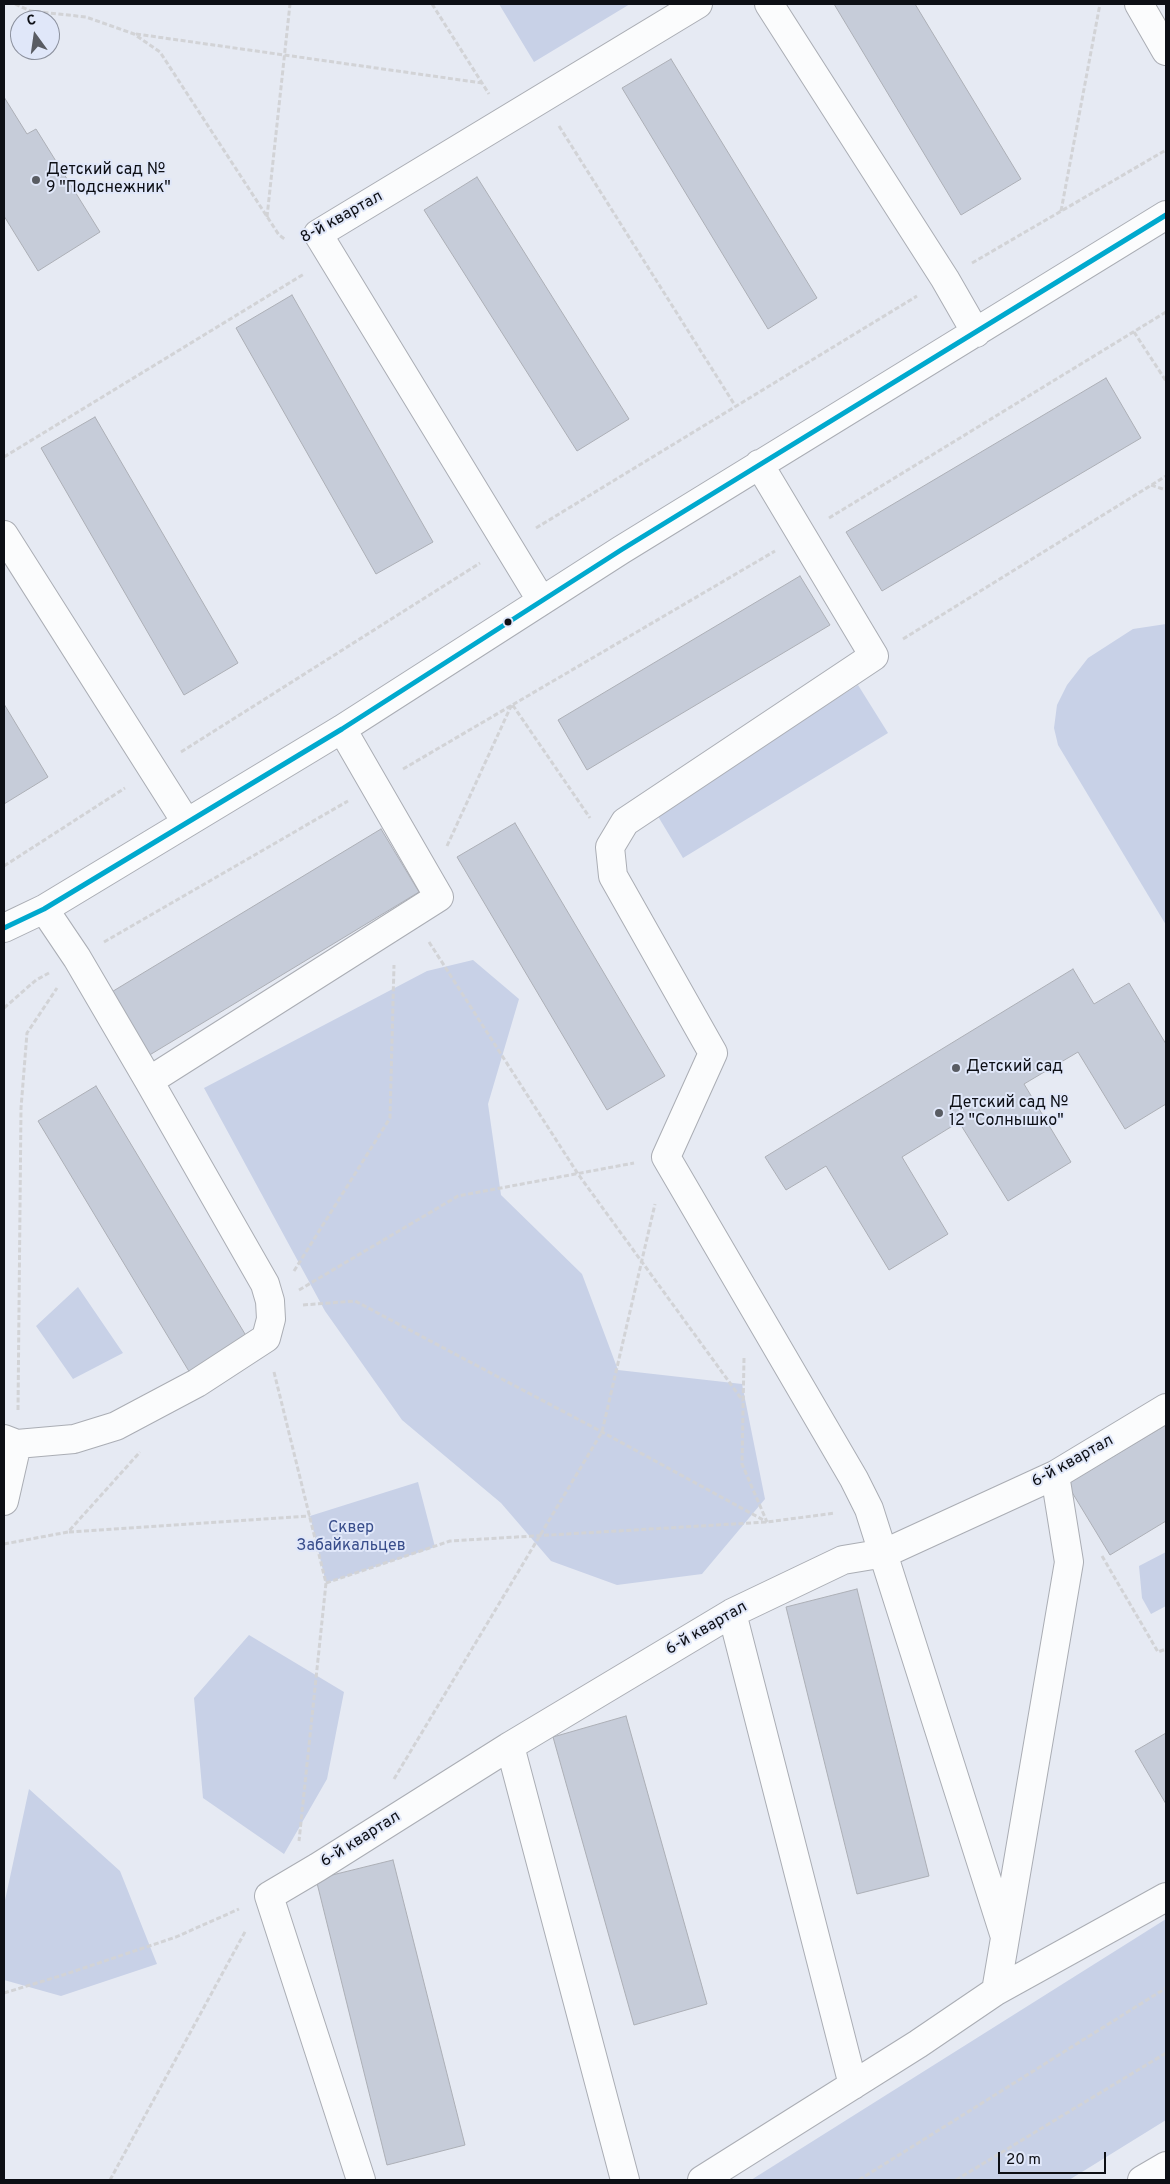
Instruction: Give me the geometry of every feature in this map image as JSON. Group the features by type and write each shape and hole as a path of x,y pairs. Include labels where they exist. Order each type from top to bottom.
{"street":[{"name":"8-й квартал","path":"318,234 698,4"},
{"path":"769,4 945,280 976,333"},
{"path":"1139,4 1166,51"},
{"path":"4,928 44,909 342,729 541,600 1166,215"},
{"path":"318,234 541,600"},
{"path":"760,464 874,656 625,822 610,847 613,876 714,1053 666,1157 849,1471 869,1509 885,1554 1005,1937"},
{"path":"4,535 186,822"},
{"path":"149,1081 439,897 342,729"},
{"path":"4,1501 11,1442 74,1439 116,1426 197,1383 266,1338 271,1319 271,1307 264,1284 77,958 44,909"},
{"name":"6-й квартал","path":"266,1897 295,1881 510,1746 732,1612 843,1560 885,1554 1056,1475 1166,1408"},
{"path":"996,1991 1069,1562 1056,1475"},
{"path":"732,1612 853,2085"},
{"path":"510,1746 625,2180"},
{"path":"266,1897 361,2180"},
{"path":"702,2180 853,2085 996,1991 1166,1897"},
{"path":"1142,2180 1166,2166"}],"path":[{"name":"8-й квартал","path":"16,4 31,12 86,17 134,34 160,52 279,235 290,244 302,244 318,234"},
{"path":"267,218 290,4"},
{"path":"432,4 506,121"},
{"path":"1061,212 1100,4"},
{"path":"134,34 482,83"},
{"path":"542,99 736,407"},
{"path":"4,866 508,546 945,280 1166,150"},
{"path":"4,457 332,257"},
{"path":"4,1008 36,980 374,786 802,535 1166,312"},
{"path":"1134,332 1166,382"},
{"path":"874,656 1166,476"},
{"path":"1151,485 1166,490"},
{"path":"512,704 610,847"},
{"path":"430,883 512,704"},
{"path":"403,920 578,1174 743,1401"},
{"path":"271,1307 390,1118 403,920"},
{"path":"11,1442 21,1108 27,1033 77,958"},
{"path":"271,1307 458,1196 666,1157 602,1432 391,1784"},
{"path":"271,1307 355,1301 767,1522"},
{"path":"266,1338 326,1583 295,1881"},
{"path":"744,1352 742,1464 767,1522"},
{"path":"68,1532 146,1446"},
{"path":"326,1583 450,1541 767,1522 869,1509"},
{"path":"4,1544 68,1532 310,1516"},
{"path":"1099,1551 1158,1652 1166,1649"},
{"path":"4,1993 176,1937 266,1897"},
{"path":"110,2180 266,1897"},
{"path":"859,2180 1166,1988"},
{"path":"956,2180 1166,2053"}],"green space":[{"path":"499,4 630,4 534,62"},
{"path":"1166,624 1166,925 1058,745 1054,728 1057,705 1067,685 1088,658 1133,629"},
{"path":"858,685 888,733 683,858 656,813"},
{"path":"473,960 519,999 488,1104 501,1195 582,1274 618,1370 742,1384 765,1499 702,1574 617,1585 551,1561 501,1503 402,1420 325,1311 204,1088 427,971"},
{"path":"78,1287 123,1353 73,1379 36,1326"},
{"name":"Сквер Забайкальцев","path":"418,1482 435,1547 326,1583 310,1516"},
{"path":"1166,1552 1166,1606 1151,1614 1142,1598 1139,1566"},
{"path":"249,1635 344,1692 327,1779 284,1854 203,1798 194,1698"},
{"path":"29,1789 120,1871 157,1964 61,1996 4,1980 4,1905"},
{"path":"1166,1919 1166,2120 1069,2180 751,2180"}],"building":[{"path":"834,4 915,4 1021,179 961,215"},
{"path":"671,59 817,298 768,329 622,88"},
{"name":"Детский сад № 9 \"Подснежник\"","path":"4,97 27,134 36,129 100,232 38,271 4,216"},
{"path":"477,177 629,419 577,451 424,210"},
{"path":"292,295 433,542 376,574 236,328"},
{"path":"1106,378 1141,438 882,591 846,532"},
{"path":"95,417 238,663 184,695 41,448"},
{"path":"800,576 830,625 587,770 558,720"},
{"path":"4,704 48,777 4,804"},
{"path":"515,823 665,1076 607,1110 457,857"},
{"path":"381,829 419,892 143,1059 105,996"},
{"name":"Детский сад № 12 \"Солнышко\"","path":"1073,969 1094,1004 1129,983 1166,1044 1166,1104 1125,1129 1078,1052 1024,1084 1071,1162 1008,1201 959,1122 902,1157 948,1234 889,1270 826,1166 786,1190 765,1157"},
{"path":"96,1086 248,1339 190,1373 38,1121"},
{"path":"1166,1425 1166,1521 1110,1555 1067,1484"},
{"path":"857,1589 929,1876 857,1894 786,1607"},
{"path":"626,1716 707,2004 634,2025 553,1737"},
{"path":"1166,1733 1166,1804 1135,1751"},
{"path":"393,1860 465,2145 387,2165 316,1879"}],"transit line":[{"path":"4,928 44,909 342,729 621,550 1166,215"}],"place":[{"name":"Детский сад № 9 \"Подснежник\"","path":"36,180"},
{"name":"Детский сад","path":"956,1068"},
{"name":"Детский сад № 12 \"Солнышко\"","path":"939,1113"}]}
